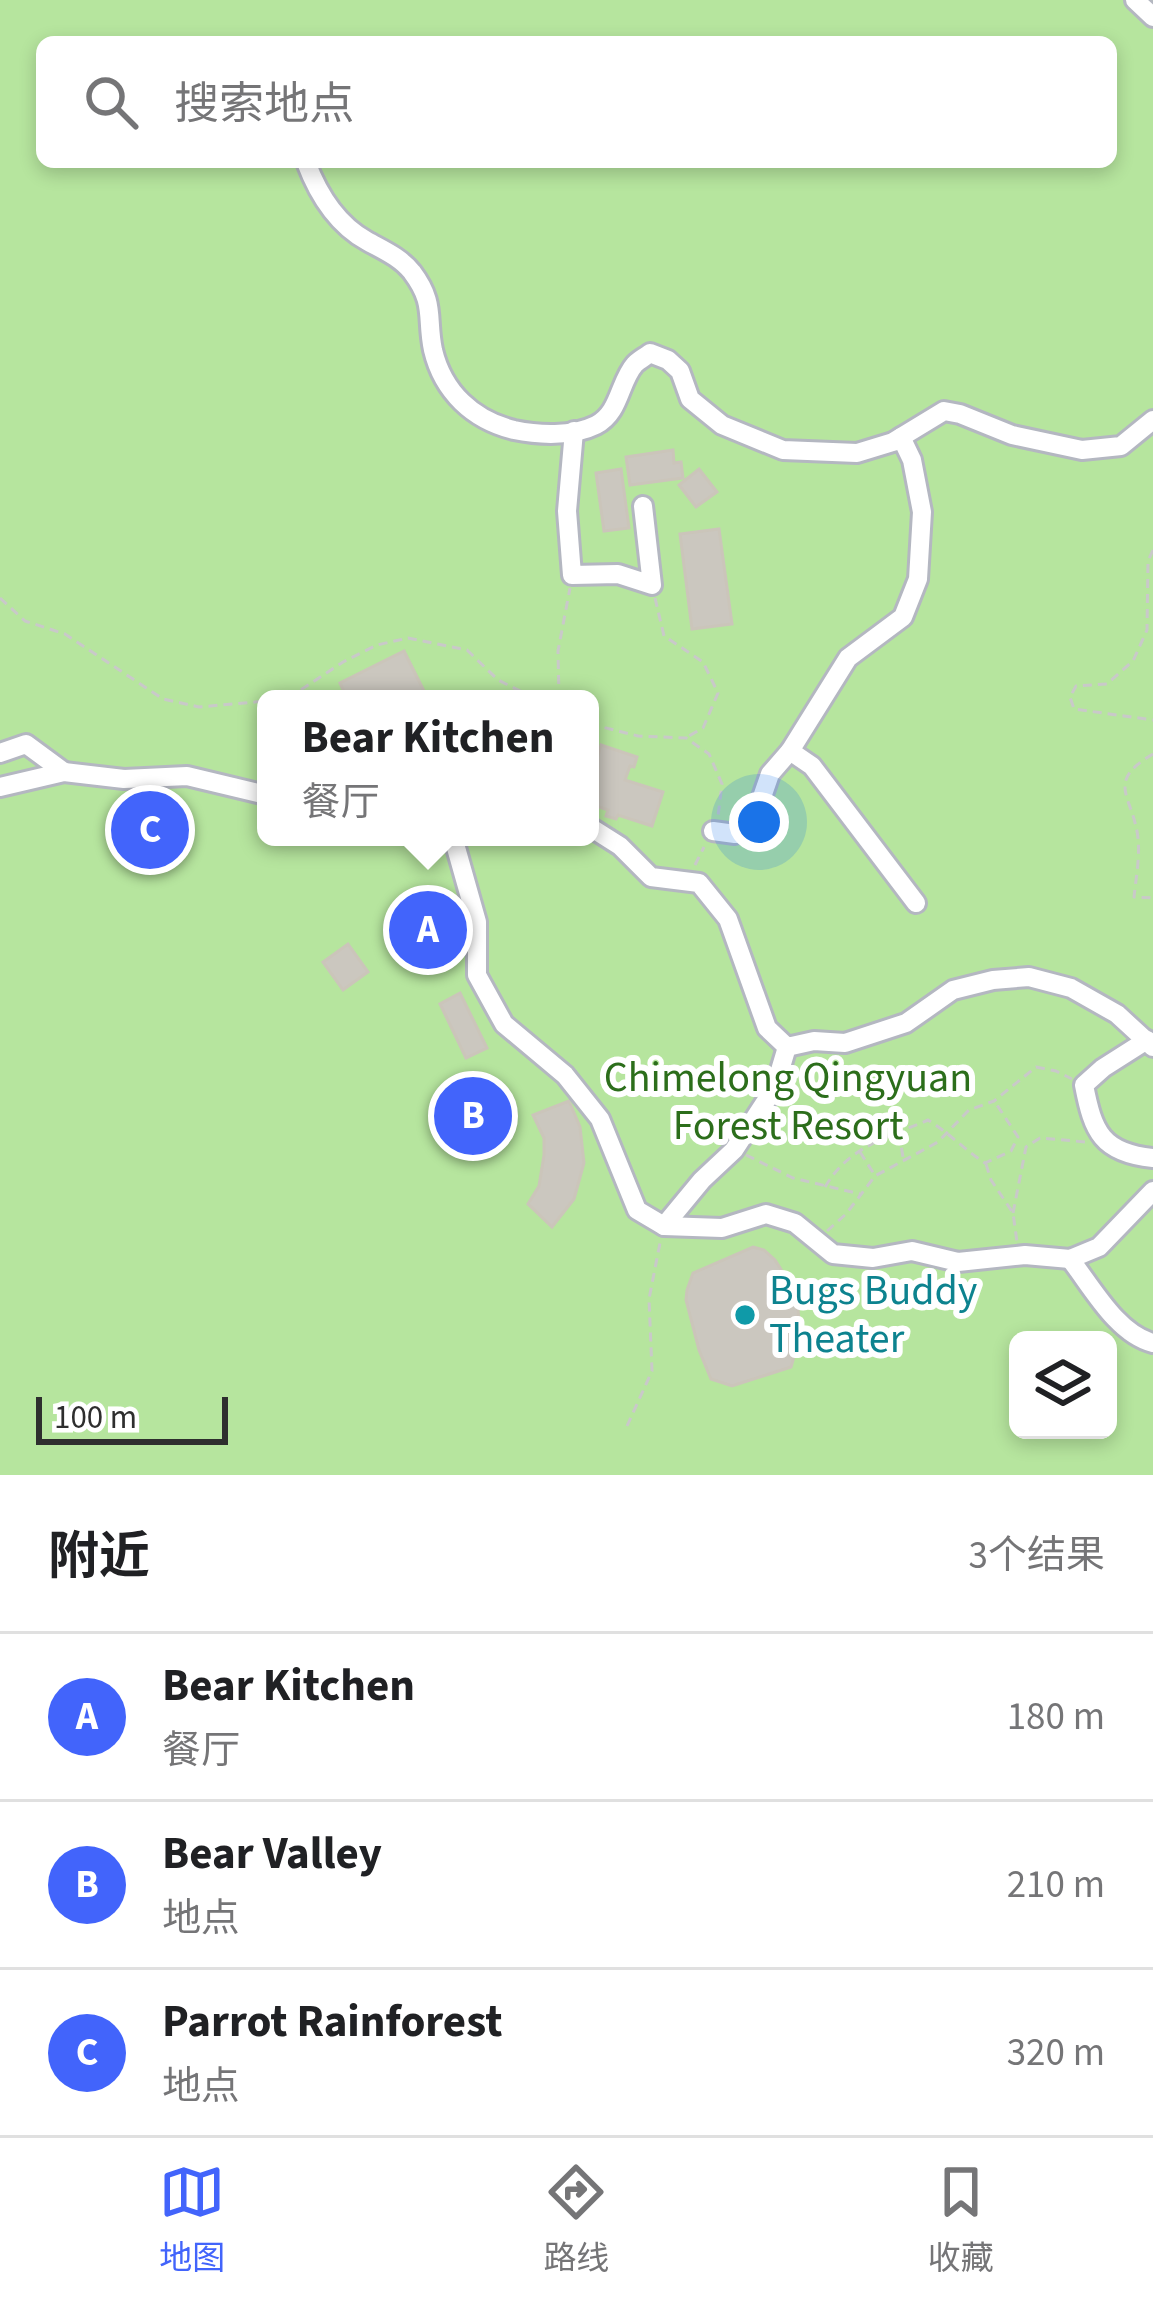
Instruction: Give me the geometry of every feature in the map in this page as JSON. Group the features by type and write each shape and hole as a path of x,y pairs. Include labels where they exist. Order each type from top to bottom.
{"street":[{"path":"1135,0 1153,17"},
{"path":"308,168 332,212 362,239 411,269 430,302 433,349 443,377 460,402 490,424 535,434 598,425 614,408 633,366 650,353 680,371 690,399 722,425 783,450 857,453 893,442 944,411 1012,435 1082,450 1121,446 1153,420"},
{"path":"574,431 567,511 572,575 618,574 652,585 643,506"},
{"path":"712,831 736,834 752,826 770,774 790,751 848,658 903,617 918,579 922,512 912,460 901,436"},
{"path":"0,753 26,743 64,772"},
{"path":"790,751 812,766 916,903"},
{"path":"0,808 8,786 64,772 124,779 187,776 257,793"},
{"path":"599,833 651,877 698,884 728,919 767,1028 787,1047"},
{"path":"456,846 477,922 477,974 504,1024 565,1075 600,1119 637,1210 664,1226 722,1228 766,1214 795,1223 833,1254 873,1258 912,1251 958,1262 1019,1256 1070,1258 1099,1247 1153,1191"},
{"path":"787,1047 814,1040 845,1043 906,1023 953,990 993,980 1029,977 1071,988 1117,1014 1150,1044 1103,1068 1084,1084 1090,1118 1107,1144 1130,1156 1153,1158"},
{"path":"664,1226 734,1150 775,1087 787,1047"},
{"path":"1070,1258 1113,1315 1138,1339 1153,1342"}],"path":[{"path":"1153,550 1148,561 1147,630 1133,661 1107,684 1076,686 1070,697 1074,709 1153,720"},
{"path":"559,690 559,651 572,575"},
{"path":"652,585 664,636 703,662 718,693 703,728 686,738"},
{"path":"0,598 25,621 65,634 163,699 200,707 257,702"},
{"path":"299,690 377,645 408,638 467,650 498,680 518,690"},
{"path":"599,726 638,736 686,738 709,754 722,784 716,824 686,882"},
{"path":"1153,754 1131,767 1124,785 1138,836 1135,897 1153,898"},
{"path":"817,1240 846,1214 875,1176 938,1142 968,1110 994,1101 1036,1067 1084,1084"},
{"path":"994,1101 1018,1137 1032,1143"},
{"path":"825,1186 836,1168 859,1150 928,1120 985,1163 1012,1213"},
{"path":"899,1133 903,1159"},
{"path":"985,1163 1011,1151 1018,1137"},
{"path":"1019,1256 1012,1213 1026,1148 1040,1138 1107,1144"},
{"path":"734,1150 794,1178 860,1194"},
{"path":"859,1150 875,1176"},
{"path":"627,1426 652,1371 649,1299 664,1226"}],"green space":[{"name":"Chimelong Qingyuan Forest Resort","path":"0,0 1153,0 1153,1475 0,1475"}],"building":[{"path":"673,450 683,478 630,485 626,457"},
{"path":"621,469 629,528 604,531 596,473"},
{"path":"699,469 717,492 696,507 679,485"},
{"path":"719,529 732,624 692,629 680,534"},
{"path":"404,651 424,690 343,690 340,683"},
{"path":"601,745 637,757 625,780 663,792 652,826 606,816 608,810 599,807"},
{"path":"462,909 468,928 452,933 460,958 433,966 419,922"},
{"path":"348,944 368,972 343,990 323,962"},
{"path":"460,993 487,1048 466,1058 440,1004"},
{"path":"569,1101 580,1127 584,1163 574,1199 552,1227 528,1204 539,1186 544,1155 544,1138 533,1115"},
{"name":"Bugs Buddy Theater","path":"753,1247 775,1260 789,1282 798,1308 800,1336 791,1367 732,1386 711,1379 699,1350 687,1290 693,1273"}],"place":[{"name":"Parrot Rainforest","path":"150,830"},
{"name":"Bear Kitchen","path":"428,930"},
{"name":"Bear Valley","path":"473,1116"},
{"name":"Bugs Buddy Theater","path":"745,1315"}]}
